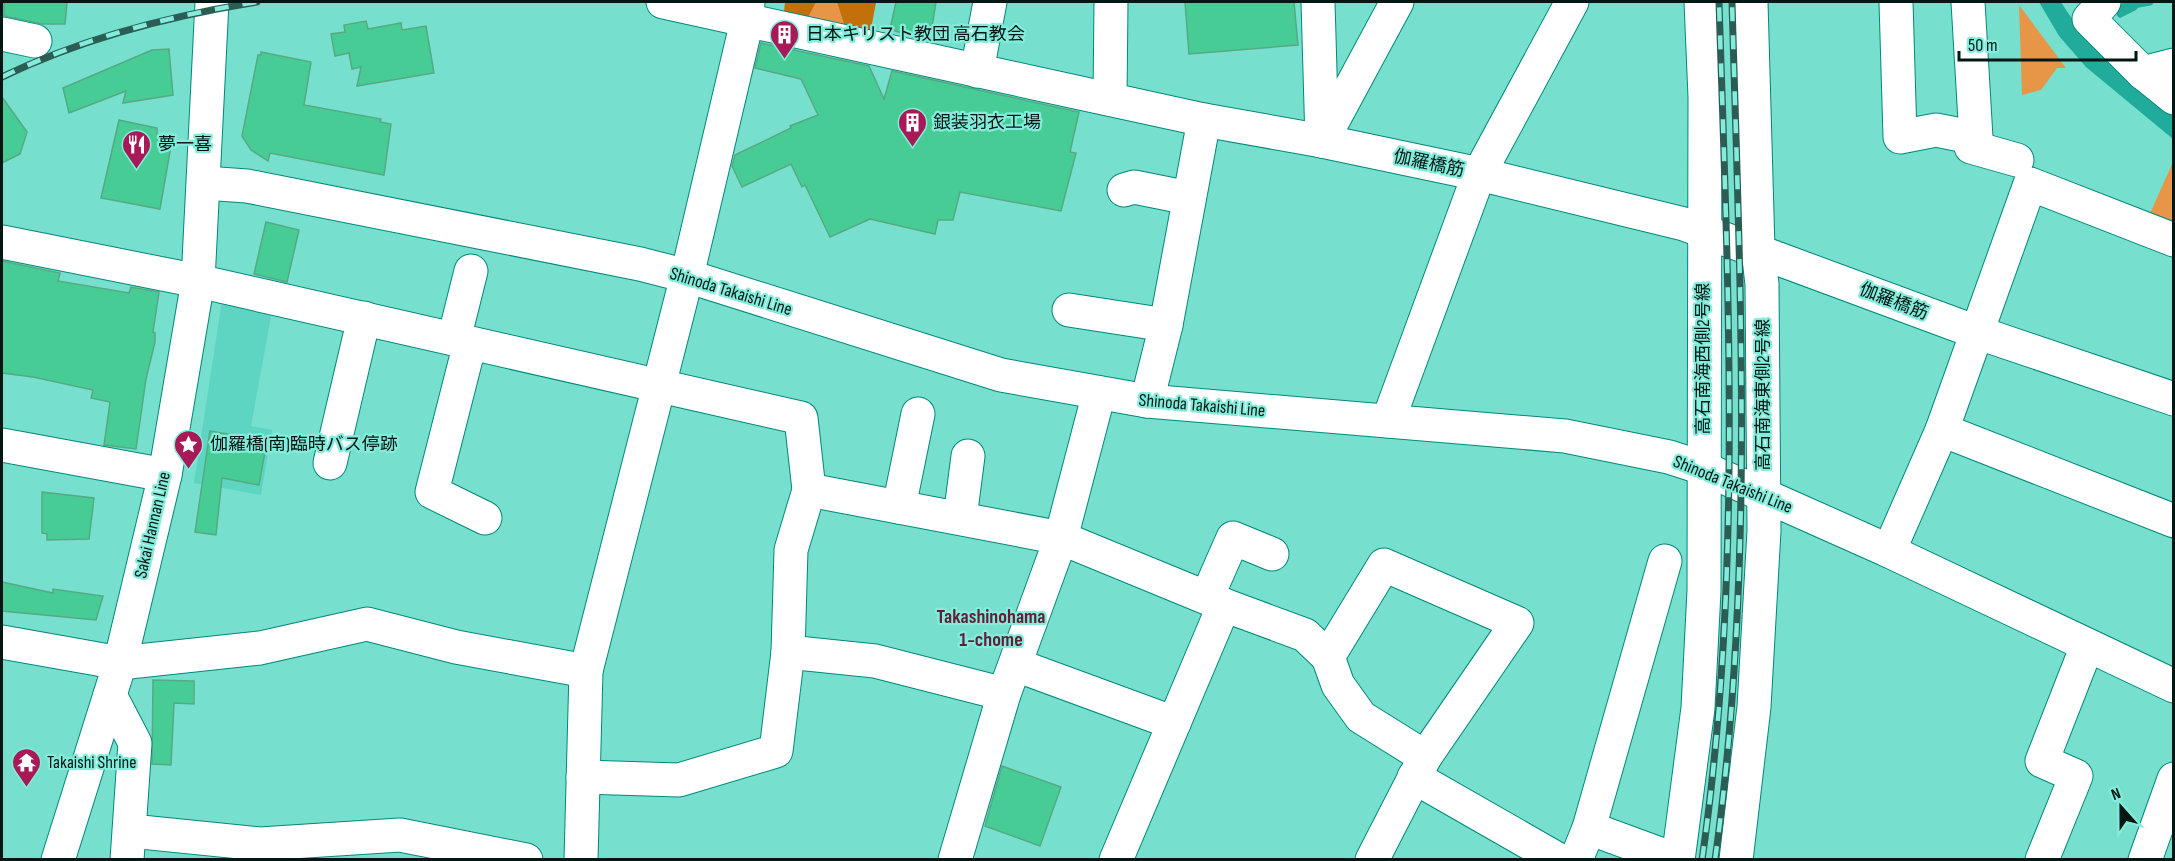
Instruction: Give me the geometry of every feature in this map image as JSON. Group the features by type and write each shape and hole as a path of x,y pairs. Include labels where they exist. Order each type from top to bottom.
{"street":[{"name":"Sakai Hannan Line","path":"58,860 120,663 165,474 198,281 212,2"},
{"name":"伽羅橋筋","path":"663,2 747,11 977,71 1204,120 1322,141 1479,174 1703,230 1976,332 2174,399"},
{"path":"977,71 990,2"},
{"path":"1110,99 1112,2"},
{"path":"1318,2 1322,141"},
{"path":"1322,141 1396,2"},
{"path":"1388,421 1479,174 1572,2"},
{"name":"高石南海西側2号線","path":"1677,860 1698,708 1704,591 1705,97 1701,2"},
{"name":"高石南海東側2号線","path":"1736,860 1754,707 1764,495 1762,284 1758,250 1751,2"},
{"path":"1896,2 1900,137 1936,130 1976,138"},
{"path":"1968,2 1976,138 1971,147 2017,160"},
{"path":"2104,2 2089,19 2158,69 2174,98"},
{"path":"581,860 586,671 657,386 687,276 747,11"},
{"path":"2,34 35,41"},
{"path":"1148,401 1166,325 1204,120"},
{"name":"Shinoda Takaishi Line","path":"204,183 247,186 640,264 687,276 1001,375 1148,401 1565,436 1669,457 1703,468 1889,551 2174,686"},
{"path":"1889,551 1942,430 2030,184 2174,240"},
{"path":"1124,190 1134,187 1190,198"},
{"path":"2,242 198,281 801,418 809,490 791,550 788,652 776,751 679,780 583,777"},
{"path":"471,271 462,341 432,492 484,518"},
{"path":"1068,310 1166,325"},
{"path":"330,463 364,318"},
{"path":"955,860 1010,680 1061,538 1099,393"},
{"path":"899,507 918,414"},
{"path":"1942,430 2174,521"},
{"path":"2,444 165,474"},
{"path":"960,518 968,456"},
{"path":"809,490 1061,538 1305,635 1328,657 1338,685 1361,717 1419,767 1558,860"},
{"path":"1116,860 1174,723 1215,601 1233,538 1272,554"},
{"path":"1576,860 1589,828 1665,561"},
{"path":"1328,657 1384,565 1517,623 1419,767 1372,860"},
{"path":"2,642 120,663 260,648 367,624 456,647 586,671"},
{"path":"2043,860 2076,776 2042,761 2087,646"},
{"path":"788,652 875,661 1010,680 1174,723"},
{"path":"110,695 135,743 129,845 260,844 400,835 526,860"},
{"path":"2145,860 2174,779"},
{"path":"1589,828 1677,860"}],"shaded area":[{"path":"785,2 876,2 870,34 784,14"},
{"path":"785,2 816,2 806,21 784,14"},
{"path":"837,2 876,2 870,34 846,30"},
{"path":"2039,2 2061,2 2098,50 2173,115 2173,139 2086,67 2059,36"},
{"path":"2019,5 2066,68 2057,68 2041,90 2022,95"},
{"path":"2173,162 2173,229 2148,218"},
{"path":"223,294 273,305 251,426 272,430 261,495 194,483"}],"building":[{"path":"4,2 67,2 65,24 42,24 4,16"},
{"path":"896,2 936,2 931,33 915,38 890,29"},
{"path":"1185,2 1294,2 1298,45 1189,54"},
{"path":"366,21 368,29 401,23 402,30 426,26 434,73 357,86 361,67 352,69 349,53 335,56 331,34 345,32 344,25"},
{"name":"銀装羽衣工場","path":"761,43 869,66 884,99 892,71 1079,112 1070,152 1076,153 1061,211 960,192 953,220 938,220 935,234 870,219 830,237 805,185 802,187 791,164 742,187 732,166 735,155 791,128 790,126 818,115 801,79 755,68"},
{"path":"169,49 173,95 123,103 126,91 69,113 63,88 152,50"},
{"path":"261,52 311,62 304,105 381,119 380,122 391,124 384,175 270,153 268,161 251,150 242,136 258,55 261,55"},
{"path":"2,97 27,132 20,154 2,163"},
{"name":"夢一喜","path":"119,120 157,128 157,134 172,140 160,209 101,198"},
{"path":"266,222 299,230 287,282 254,274"},
{"path":"2,261 60,273 58,281 129,293 131,287 159,292 153,332 155,342 146,379 136,449 104,445 110,402 91,398 93,390 2,373"},
{"path":"210,431 267,441 259,485 222,478 216,535 195,532"},
{"path":"42,492 94,498 89,539 47,540 47,534 42,533"},
{"path":"2,582 53,593 53,589 103,596 96,620 2,611"},
{"path":"153,680 194,681 194,704 174,703 171,765 152,764"},
{"path":"1002,766 1061,787 1040,846 985,826"}],"waterway":[{"path":"2122,7 2150,2"},
{"path":"2120,14 2134,7"}],"railway":[{"path":"2,77 64,51 127,30 191,14 257,2"},
{"path":"1702,860 1715,753 1728,539 1728,324 1719,2"},
{"path":"1715,860 1728,753 1736,646 1740,538 1741,324 1732,2"}],"place":[{"name":"日本キリスト教団 高石教会","path":"785,60"},
{"name":"銀装羽衣工場","path":"912,148"},
{"name":"夢一喜","path":"137,170"},
{"name":"伽羅橋(南)臨時バス停跡","path":"189,470"},
{"name":"Takaishi Shrine","path":"26,788"}],"district":[{"name":"Takashinohama 1-chome","path":"991,628"}]}
